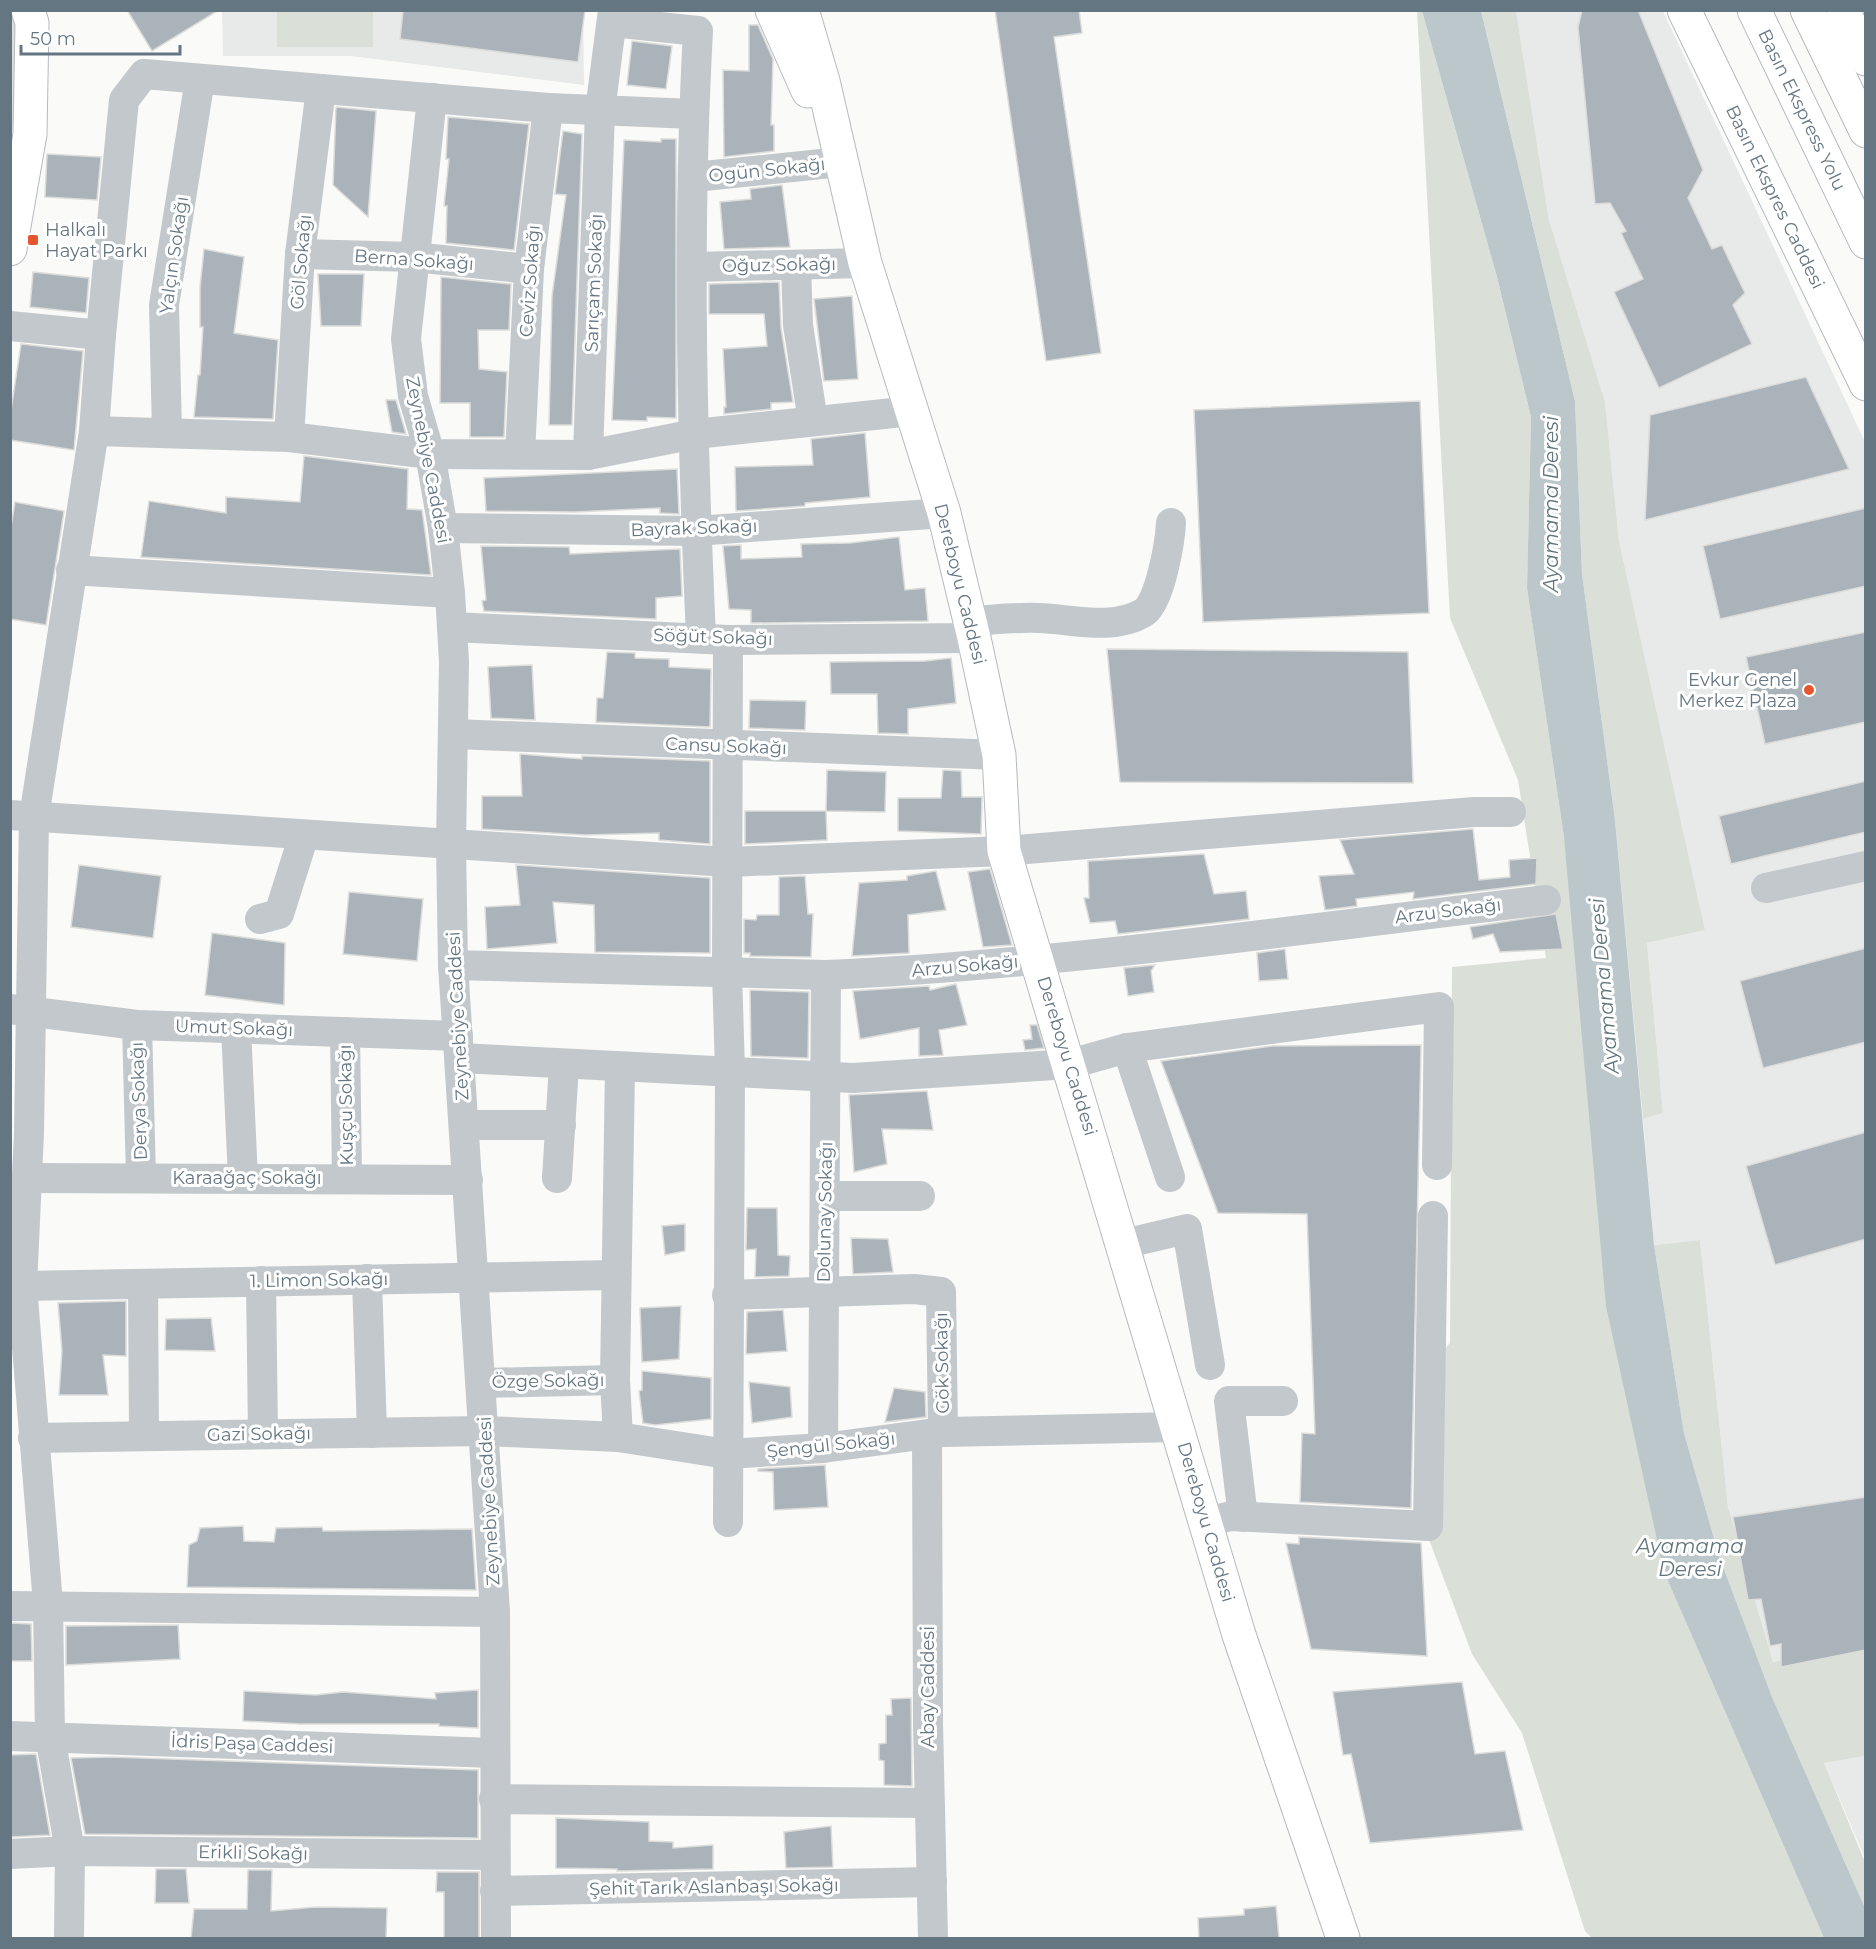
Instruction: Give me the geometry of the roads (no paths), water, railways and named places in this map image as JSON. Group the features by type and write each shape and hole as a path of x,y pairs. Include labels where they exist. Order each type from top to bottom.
{"main road":[{"path":"10,249 30,134 32,23 28,10"},
{"path":"772,10 841,162"},
{"path":"802,10 823,81 841,162"},
{"name":"Basın Ekspres Caddesi","path":"1684,10 1866,384"},
{"name":"Basın Ekspress Yolu","path":"1754,10 1866,242"},
{"path":"1807,10 1866,131"},
{"path":"1843,10 1866,59"},
{"name":"Dereboyu Caddesi","path":"841,162 865,263 944,513 972,629 999,755 1004,851 1070,1064 1239,1635 1343,1938"}],"street":[{"name":"Sarıçam Sokağı","path":"588,455 600,111 613,16"},
{"path":"613,16 698,31 693,114 696,531 715,639 728,747 730,1071 727,1295 728,1522"},
{"path":"69,1938 70,1851 50,1736 48,1604 33,1438 20,1402 22,1286 18,1239 27,1178 31,1040 20,1009 22,816 72,570 94,431 124,100 144,74 548,108 693,114"},
{"name":"Yalçın Sokağı","path":"167,433 164,305 200,79"},
{"name":"Göl Sokağı","path":"289,437 300,254 321,89"},
{"name":"Zeynebiye Caddesi","path":"432,98 405,339 412,396 430,454 443,528 452,627 453,965 482,1383 495,1612 496,1938"},
{"name":"Ceviz Sokağı","path":"520,454 529,269 548,108"},
{"name":"Ogün Sokağı","path":"693,177 841,162"},
{"name":"Berna Sokağı","path":"300,254 414,257 529,269"},
{"name":"Oğuz Sokağı","path":"693,267 865,263"},
{"path":"796,265 798,325 813,421"},
{"path":"10,326 101,335"},
{"path":"94,431 289,437 430,454 588,455 694,434 912,411"},
{"name":"Bayrak Sokağı","path":"443,528 696,531 944,513"},
{"name":"Söğüt Sokağı","path":"452,627 715,639 972,629 1038,618 1084,623 1114,621 1144,613 1152,603 1170,545 1171,523"},
{"path":"72,570 450,593"},
{"name":"Cansu Sokağı","path":"453,734 728,747 999,755"},
{"path":"22,816 728,862 1004,851 1474,812 1512,812"},
{"path":"260,919 279,914 304,835"},
{"path":"1766,888 1866,866"},
{"name":"Arzu Sokağı","path":"453,965 826,975 1038,960 1545,900"},
{"name":"Dolunay Sokağı","path":"823,1448 826,975"},
{"name":"Umut Sokağı","path":"20,1009 137,1025 345,1032 459,1047 564,1065 730,1071 827,1078 1070,1064 1127,1048 1439,1007 1437,1165"},
{"name":"Derya Sokağı","path":"137,1025 141,1178"},
{"path":"236,1028 243,1178"},
{"name":"Kuşçu Sokağı","path":"345,1032 347,1179"},
{"path":"1127,1048 1170,1177"},
{"path":"557,1178 564,1065"},
{"path":"618,1437 615,1380 620,1066"},
{"path":"464,1125 561,1125"},
{"name":"Karaağaç Sokağı","path":"27,1178 468,1180"},
{"path":"825,1196 920,1196"},
{"path":"1206,1522 1231,1516 1428,1526 1433,1216"},
{"path":"1123,1244 1187,1228 1210,1365"},
{"name":"1. Limon Sokağı","path":"22,1286 616,1275"},
{"path":"368,1279 372,1433"},
{"path":"261,1281 263,1434"},
{"path":"143,1284 144,1436"},
{"name":"Gök Sokağı","path":"727,1295 914,1289 941,1292 935,1434"},
{"name":"Özge Sokağı","path":"482,1383 615,1380"},
{"path":"1243,1517 1229,1401 1283,1401"},
{"name":"Şengül Sokağı","path":"485,1431 618,1437 728,1454 823,1448 935,1434 1178,1427"},
{"name":"Gazi Sokağı","path":"33,1438 485,1431"},
{"name":"Abay Caddesi","path":"933,1938 929,1803 935,1434"},
{"path":"10,1606 48,1604 495,1612"},
{"name":"İdris Paşa Caddesi","path":"10,1736 494,1753"},
{"path":"494,1799 929,1803"},
{"name":"Erikli Sokağı","path":"10,1854 70,1851 495,1855"},
{"name":"Şehit Tarık Aslanbaşı Sokağı","path":"495,1892 932,1882"}],"water":[{"name":"Ayamama Deresi","path":"1422,11 1481,11 1575,401 1582,574 1615,820 1654,1245 1684,1433 1719,1556 1772,1697 1865,1908 1865,1938 1824,1938 1664,1572 1606,1306 1564,837 1527,588 1531,417 1497,277"}],"place":[{"name":"Halkalı Hayat Parkı","path":"33,240"},
{"name":"Evkur Genel Merkez Plaza","path":"1809,690"}]}
